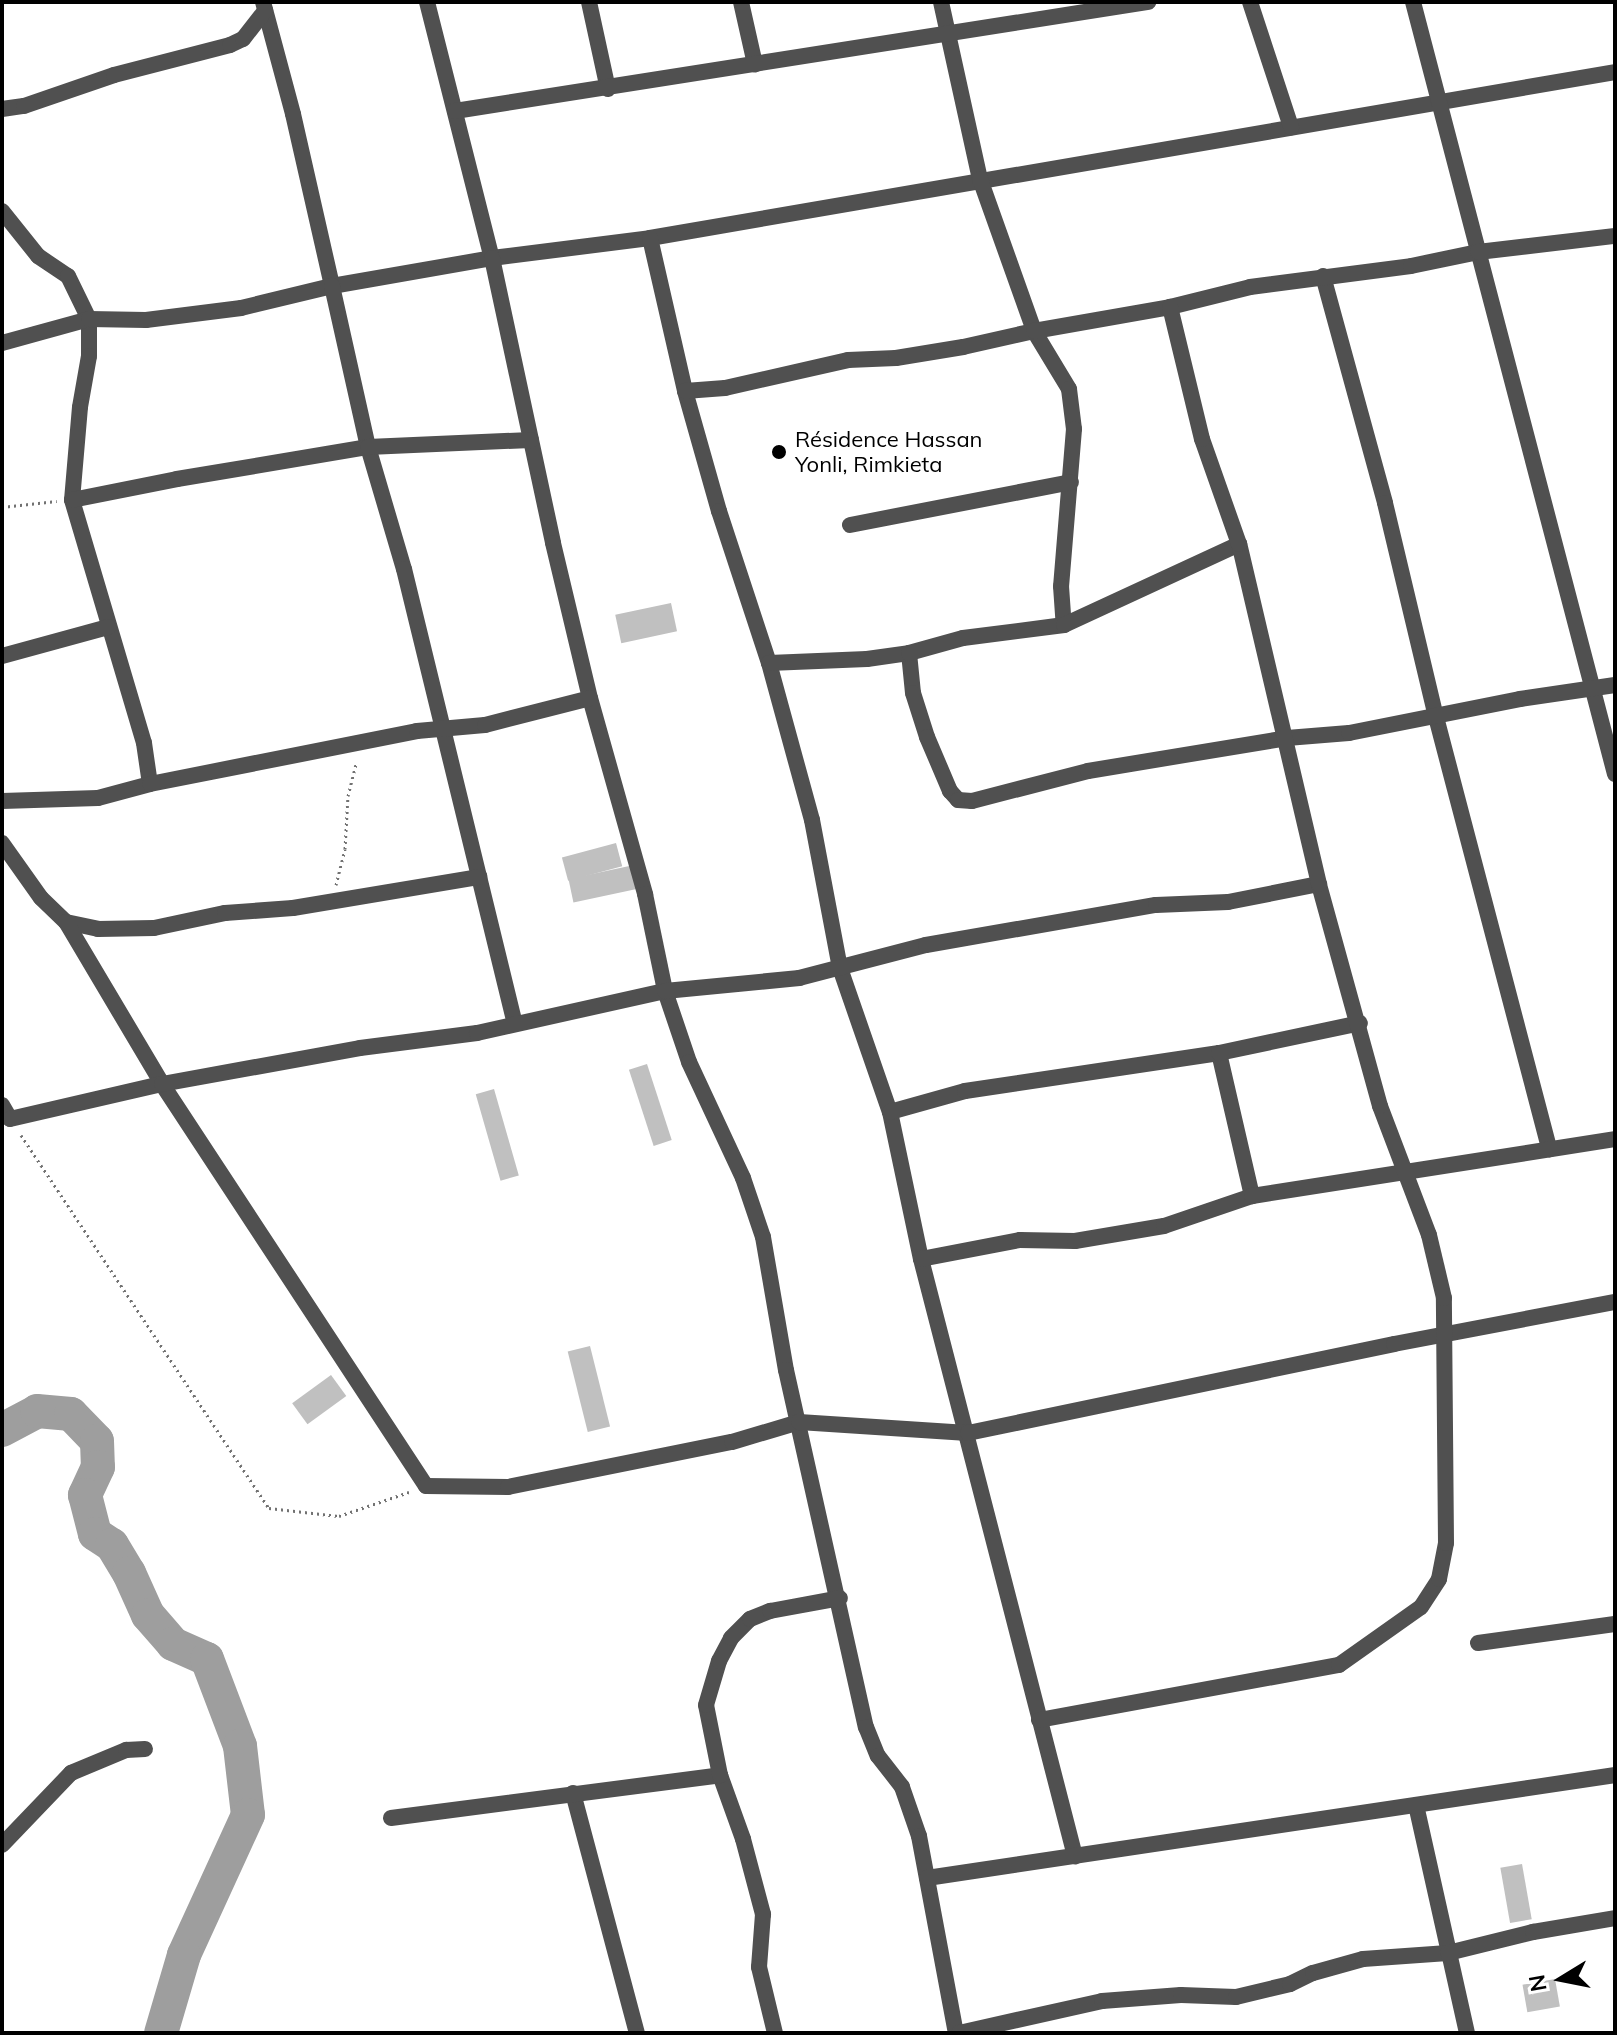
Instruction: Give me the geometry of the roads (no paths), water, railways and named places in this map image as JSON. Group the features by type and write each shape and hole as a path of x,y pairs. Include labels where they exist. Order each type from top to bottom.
{"street":[{"path":"427,2 492,258 590,698 645,894 665,991 689,1062 743,1178 763,1237 799,1422 866,1727 878,1756 902,1787 919,1836 958,2033 1102,2001 1181,1995 1236,1997 1290,1984 1313,1973 1363,1959 1448,1953 1533,1932 1615,1918"},
{"path":"589,2 608,89"},
{"path":"741,2 755,64"},
{"path":"941,2 980,179 1034,331 1069,389 1074,429 1061,586 1064,625"},
{"path":"455,111 608,89 1094,7 1148,2"},
{"path":"1250,2 1291,127"},
{"path":"1413,2 1615,774"},
{"path":"2,109 24,106 114,75 230,45 243,39 264,6"},
{"path":"264,6 293,114 368,447 404,569 515,1024"},
{"path":"2,343 89,319 146,320 225,310 332,286 492,258 650,238 1615,72"},
{"path":"2,211 38,256 68,276 89,319 89,356 80,407 72,500 144,743 150,784"},
{"path":"685,391 725,388 848,360 896,358 963,347 1170,307 1250,287 1411,266 1478,252 1615,236"},
{"path":"650,238 685,391 719,511 769,663 812,820 840,968 890,1112 921,1259 1075,1856"},
{"path":"1323,276 1385,503 1436,717 1549,1149"},
{"path":"1039,1720 1339,1665 1421,1607 1439,1579 1446,1543 1447,1334 1444,1298 1429,1235 1380,1106 1360,1023 1319,884 1239,544 1202,439 1170,307"},
{"path":"72,500 368,447 531,440"},
{"path":"850,525 1071,482"},
{"path":"769,663 909,653 963,638 1064,625 1239,544"},
{"path":"2,656 108,627"},
{"path":"909,653 913,693 927,737 950,791 958,800 972,801 1088,771 1287,738 1349,733 1615,685"},
{"path":"2,801 98,798 150,784 361,743 444,728 485,725 590,698"},
{"path":"2,843 41,898 66,922 162,1084 426,1486 508,1487 732,1442 799,1422 968,1433 1615,1302"},
{"path":"66,922 131,931 225,913 330,902 479,877"},
{"path":"6,1112 515,1024 665,991 799,978 926,945 1156,905 1228,902 1319,884"},
{"path":"890,1112 965,1091 1219,1053 1360,1023"},
{"path":"1219,1053 1252,1196"},
{"path":"921,1259 1020,1240 1075,1241 1164,1226 1252,1196 1615,1139"},
{"path":"775,2033 759,1967 763,1914 743,1839 720,1775 706,1705 719,1661 731,1638 750,1619 770,1611 840,1598"},
{"path":"1478,1643 1615,1624"},
{"path":"2,1845 71,1773 126,1750 145,1749"},
{"path":"391,1818 720,1775"},
{"path":"927,1878 1615,1775"},
{"path":"573,1793 637,2033"},
{"path":"1416,1805 1467,2033"}],"waterway":[{"path":"2,1430 37,1411 71,1414 97,1441 98,1467 85,1495 95,1534 112,1545 148,1615 173,1644 207,1659 240,1746 248,1815 184,1955 161,2033"}],"place":[{"name":"Résidence Hassan Yonli, Rimkieta","path":"779,452"}]}
